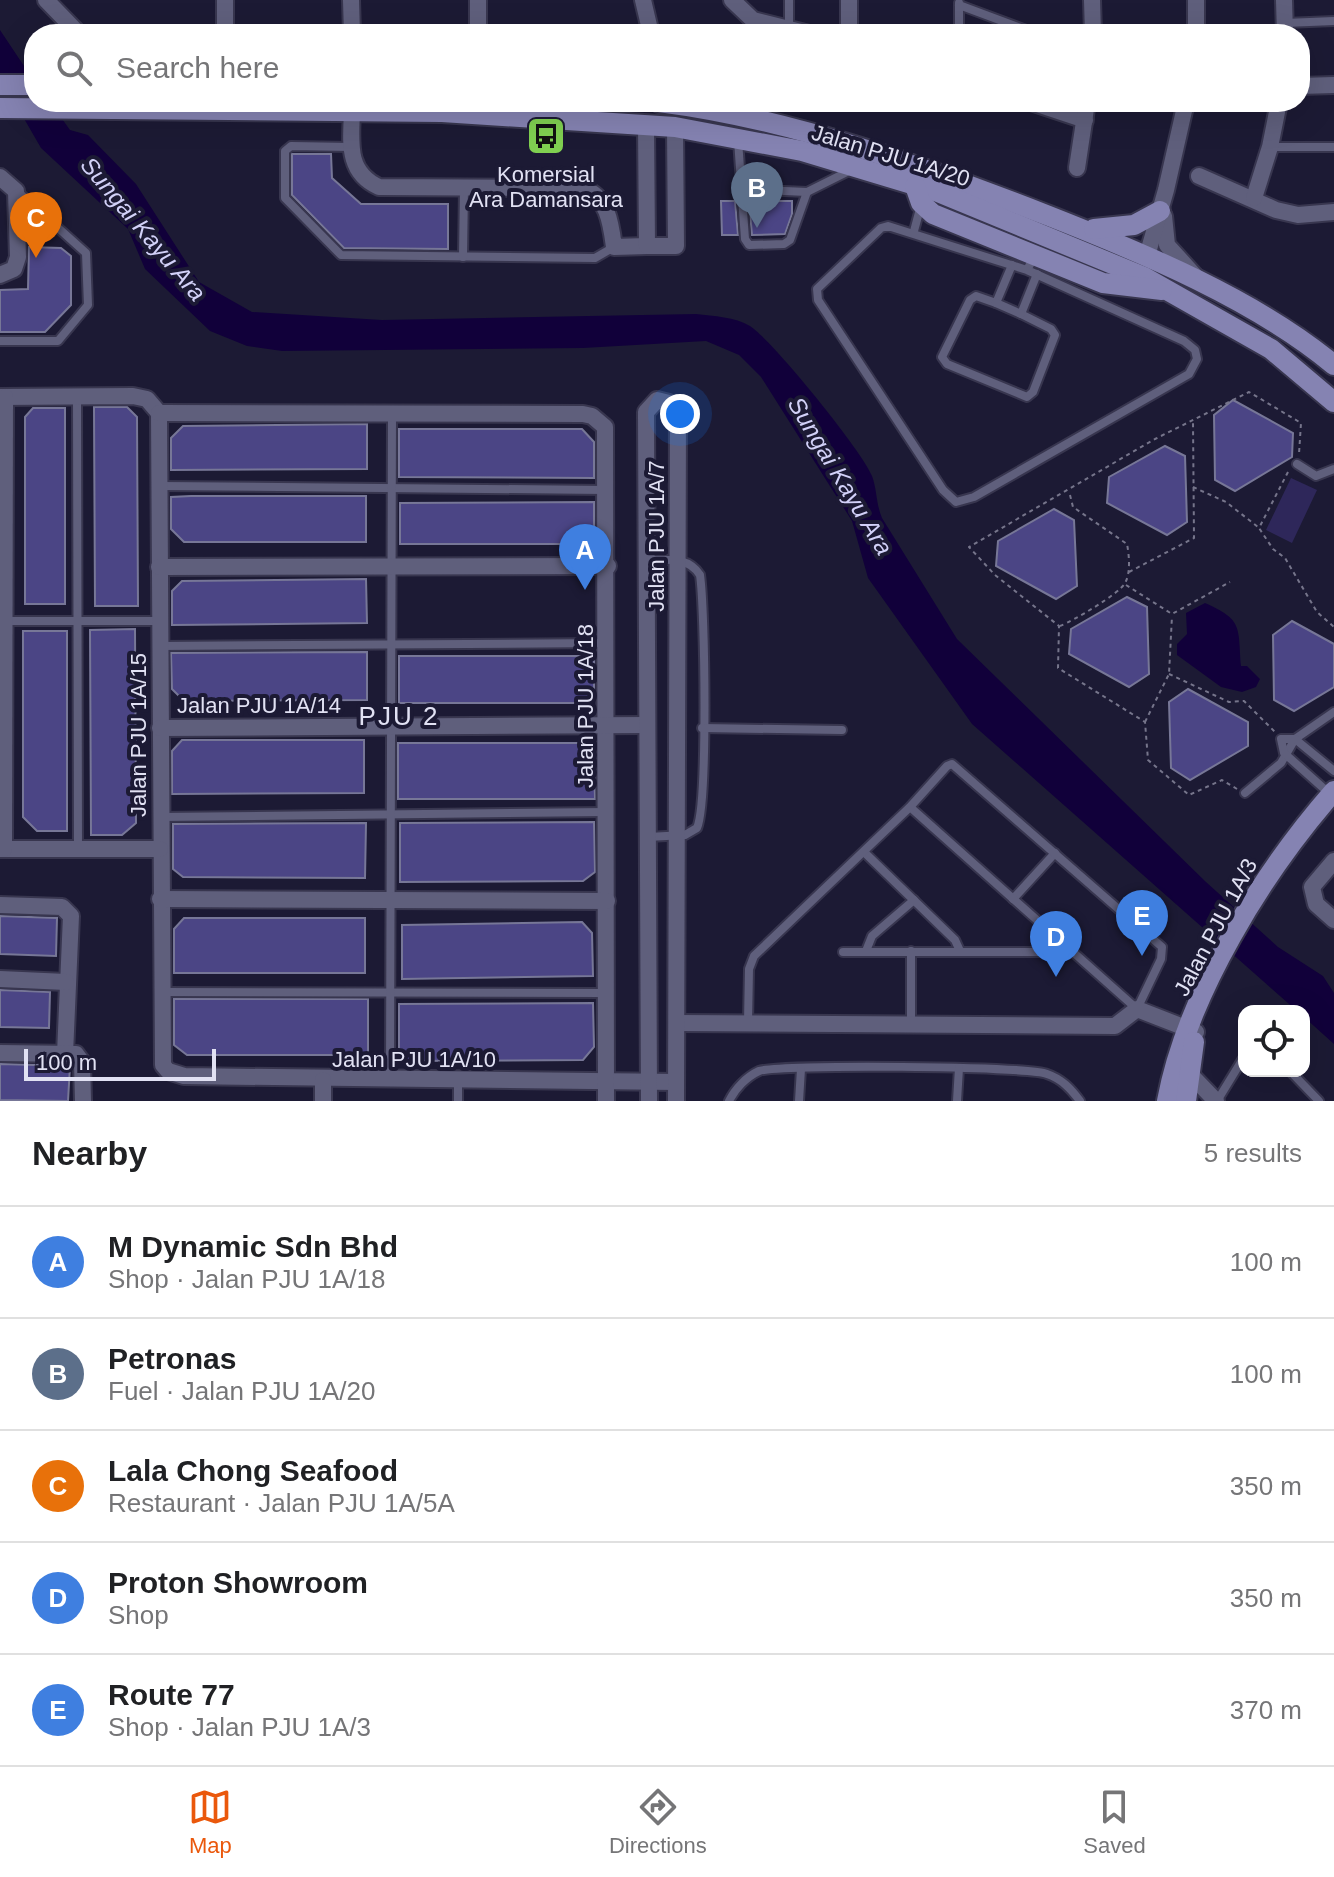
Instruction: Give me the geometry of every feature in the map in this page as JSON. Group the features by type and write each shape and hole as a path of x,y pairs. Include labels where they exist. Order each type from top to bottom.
{"street":[{"path":"46,0 69,24"},
{"path":"225,0 225,24"},
{"path":"351,0 352,24"},
{"path":"478,0 478,24"},
{"path":"643,0 649,24"},
{"path":"732,0 753,20 766,24"},
{"path":"849,0 849,24"},
{"path":"1092,0 1093,24"},
{"path":"1196,0 1196,24"},
{"path":"1284,0 1285,24"},
{"path":"0,85 24,85"},
{"path":"1310,86 1334,85"},
{"name":"Jalan PJU 1A/20","path":"0,108 24,108"},
{"path":"352,112 351,147 356,168 365,180 379,187 589,190 608,211 614,247 676,246 675,127"},
{"name":"Jalan PJU 1A/20","path":"373,112 675,127 737,138 857,167 918,194 1025,226 1181,294 1271,349 1334,402"},
{"path":"673,112 727,129 737,138"},
{"name":"Jalan PJU 1A/20","path":"710,112 809,131 928,169 1082,229 1200,281 1314,348 1334,365"},
{"path":"1061,112 1085,120"},
{"path":"1077,168 1086,112"},
{"path":"918,194 933,214 1033,266 1103,283 1181,294 1185,291 1156,275 1147,256 1184,112"},
{"path":"1254,198 1277,112"},
{"path":"646,125 647,246"},
{"path":"1199,176 1276,210 1298,215 1334,212"},
{"path":"0,177 16,191 17,264 10,272 0,275"},
{"path":"1166,190 1164,227 1167,245 1200,281"},
{"path":"1082,229 1114,230 1134,225 1160,211"},
{"path":"159,413 155,405 140,397 2,397 2,849 160,849"},
{"name":"Jalan PJU 1A/7","path":"649,1101 646,412 657,400 669,403 678,414 676,1101"},
{"name":"Jalan PJU 1A/18","path":"159,413 592,416 605,427 608,439 606,1101"},
{"name":"Jalan PJU 1A/15","path":"159,413 161,1058"},
{"path":"159,567 608,566"},
{"name":"Jalan PJU 1A/14","path":"160,728 647,725"},
{"name":"Jalan PJU 1A/3","path":"1167,1101 1203,994 1272,869 1332,793"},
{"path":"1334,861 1312,887 1316,904 1334,920"},
{"path":"160,899 607,901"},
{"path":"0,905 62,907 68,910 65,1054"},
{"path":"0,979 66,982"},
{"path":"677,1023 1115,1026 1137,1009 1192,1030 1186,1101"},
{"path":"0,1053 76,1054 82,1062 83,1101"},
{"name":"Jalan PJU 1A/10","path":"161,1058 168,1071 184,1076 390,1081 676,1082"},
{"path":"1190,1074 1216,1101"},
{"path":"323,1080 323,1101"}],"lane":[{"path":"789,0 789,24"},
{"path":"959,24 959,2 1013,24"},
{"path":"1310,24 1334,21"},
{"path":"737,138 749,245 784,244 790,240 807,192"},
{"path":"351,147 287,148 285,198 288,204 341,255 595,258 614,247"},
{"path":"1270,147 1334,147"},
{"path":"741,189 807,192 857,167"},
{"path":"463,257 464,188"},
{"path":"0,341 58,341 88,305 86,253 16,191"},
{"path":"914,231 918,194"},
{"path":"888,226 914,231 1012,265 1033,266 1184,341 1195,350 1195,365 1189,374 974,497 956,502 943,490 816,295 817,289 881,228 888,226"},
{"path":"996,303 1012,265"},
{"path":"1021,314 1033,266"},
{"path":"973,297 996,303 1055,335 1033,392 1027,397 947,364 942,357 973,297"},
{"path":"77,397 78,850"},
{"path":"390,1081 392,415"},
{"path":"1297,464 1316,476 1334,469"},
{"path":"159,486 608,490"},
{"path":"647,560 678,560 695,568 700,575 702,728 700,822 692,833 677,837 648,837"},
{"path":"2,621 159,621"},
{"path":"159,646 608,643"},
{"path":"1245,793 1281,763 1284,753 1295,739 1334,712"},
{"path":"702,728 842,730"},
{"path":"1332,793 1284,753 1281,739 1295,739 1334,771"},
{"path":"748,1023 749,969 754,956 952,764 1162,947 1161,959 1137,1009 910,807"},
{"path":"160,817 607,812"},
{"path":"864,852 955,940 960,951"},
{"path":"1013,899 1055,853"},
{"path":"866,951 872,936 914,900"},
{"path":"843,952 1048,952 1066,946"},
{"path":"911,951 911,1024"},
{"path":"160,992 606,993"},
{"path":"1216,1101 1238,1066"},
{"path":"958,1101 959,1068"},
{"path":"729,1101 738,1086 758,1072 1025,1068 1047,1073 1065,1083 1080,1101"},
{"path":"799,1101 801,1069"},
{"path":"1296,1077 1319,1101"},
{"path":"458,1081 458,1101"}],"path":[{"path":"1059,626 995,575 969,547 1193,419 1249,392 1301,423 1297,464 1287,473 1259,528"},
{"path":"1128,573 1194,538 1193,419"},
{"path":"1193,487 1226,502 1259,528 1273,549 1285,558 1317,612 1334,627"},
{"path":"1059,626 1076,620 1125,584 1128,573 1127,544 1073,507 1069,491"},
{"path":"1172,614 1230,582"},
{"path":"1125,584 1172,614"},
{"path":"1172,614 1169,674 1145,722 1146,758 1183,792 1195,793 1222,780 1245,793"},
{"path":"1059,626 1058,668 1145,722"},
{"path":"1169,674 1229,702 1244,701 1281,739"}],"shaded area":[{"path":"1291,478 1317,490 1292,543 1266,530"}],"water":[{"name":"Sungai Kayu Ara","path":"0,30 24,66 24,112 57,112 70,130 88,135 136,184 199,282 252,312 382,320 696,314 731,319 750,326 796,373 865,463 874,481 882,518 957,639 1206,882 1278,947 1323,976 1334,993 1334,1044 1310,1022 1310,1005 1290,1005 972,724 868,578 852,521 761,377 739,355 706,341 583,348 282,351 247,346 210,331 145,269 128,229 41,148 0,77"},
{"path":"1205,603 1226,614 1236,626 1241,666 1247,666 1260,679 1256,687 1242,692 1221,687 1177,655 1177,644 1187,634 1186,613"}],"building":[{"path":"292,154 331,154 332,178 361,204 448,204 448,249 344,248 292,195"},
{"path":"721,201 735,201 738,235 722,235"},
{"path":"749,201 792,201 792,214 785,234 752,235"},
{"path":"29,247 61,248 71,256 71,305 45,332 0,332 0,290 28,289"},
{"path":"1233,400 1293,433 1292,457 1235,491 1215,480 1214,415"},
{"path":"94,407 127,407 137,417 138,606 95,606"},
{"path":"33,408 65,408 65,604 25,604 25,417"},
{"path":"367,424 367,469 171,470 171,438 183,426"},
{"path":"399,429 582,429 594,442 594,478 399,477"},
{"path":"1165,446 1185,456 1187,522 1167,535 1107,503 1109,477"},
{"path":"366,496 366,542 184,542 171,529 171,497"},
{"path":"594,502 594,533 582,544 400,544 400,503"},
{"path":"1054,509 1074,520 1077,586 1056,599 996,566 998,541"},
{"path":"366,579 367,623 172,625 172,591 182,581"},
{"path":"1127,597 1147,607 1149,674 1129,687 1069,654 1071,629"},
{"path":"1292,621 1334,644 1334,687 1294,711 1274,700 1273,635"},
{"path":"135,629 136,823 122,835 91,835 90,630"},
{"path":"23,631 67,631 67,831 37,831 23,817"},
{"path":"367,652 367,700 184,701 172,689 171,653"},
{"path":"399,656 594,656 594,690 584,703 399,703"},
{"path":"1188,689 1248,722 1248,746 1190,780 1171,768 1169,702"},
{"path":"182,740 364,740 364,793 172,794 172,751"},
{"path":"398,743 583,743 594,755 595,799 398,799"},
{"path":"594,822 595,872 583,881 400,882 400,823"},
{"path":"366,823 365,878 183,877 173,869 173,824"},
{"path":"0,916 57,918 56,956 0,954"},
{"path":"184,918 365,918 365,973 174,973 174,929"},
{"path":"582,922 592,933 593,976 402,979 402,925"},
{"path":"0,990 50,992 49,1028 0,1027"},
{"path":"174,999 368,999 368,1055 187,1055 174,1045"},
{"path":"593,1003 594,1047 583,1060 399,1061 399,1004"},
{"path":"0,1064 70,1066 68,1101 0,1100"}],"place":[{"name":"Komersial Ara Damansara","path":"546,136"},
{"name":"Petronas","path":"757,228"},
{"name":"Lala Chong Seafood","path":"36,258"},
{"name":"M Dynamic Sdn Bhd","path":"585,590"},
{"name":"Route 77","path":"1142,956"},
{"name":"Proton Showroom","path":"1056,977"}],"district":[{"name":"PJU 2","path":"399,716"}]}
